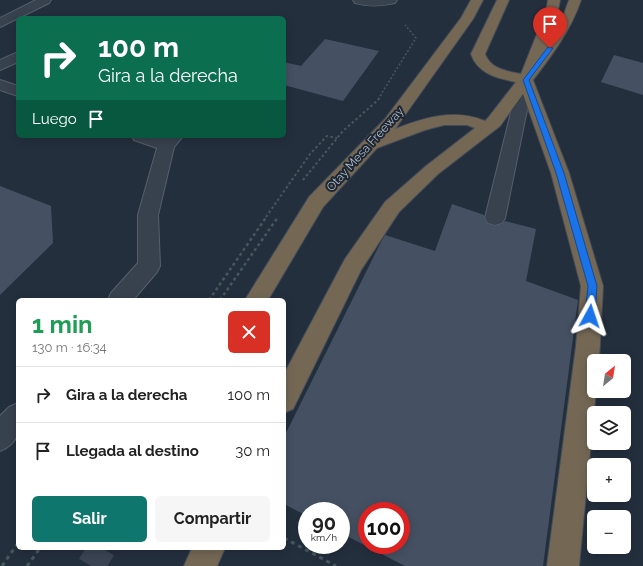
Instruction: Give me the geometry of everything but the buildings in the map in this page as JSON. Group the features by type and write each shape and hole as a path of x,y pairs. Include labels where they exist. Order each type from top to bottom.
{"highway":[{"path":"463,0 467,19"},
{"name":"Otay Mesa Freeway","path":"257,298 316,202 391,123 467,19 477,0"},
{"path":"503,0 478,54 479,60 491,70 526,80"},
{"path":"554,0 552,11 526,80 560,173 592,286 588,346 563,566"},
{"path":"286,396 353,265 392,208 432,170 494,122 550,48 570,14 575,0"},
{"path":"369,145 422,126 447,119 467,120 487,127"},
{"path":"200,566 209,550"}],"lane":[{"path":"0,23 45,0"},
{"path":"359,0 370,3 391,0"},
{"path":"0,66 16,57"},
{"path":"495,218 526,80"},
{"path":"0,85 16,90"},
{"path":"121,298 149,266 148,215 170,141 152,138"},
{"path":"0,437 16,418"}],"path":[{"path":"210,298 310,154 327,136 337,138"},
{"path":"286,539 336,566"},
{"path":"2,566 16,546"},
{"path":"27,566 39,550"}],"tunnel":[{"path":"91,566 101,550"}],"route":[{"path":"550,48 526,80 560,173 592,286 590,316"}]}
